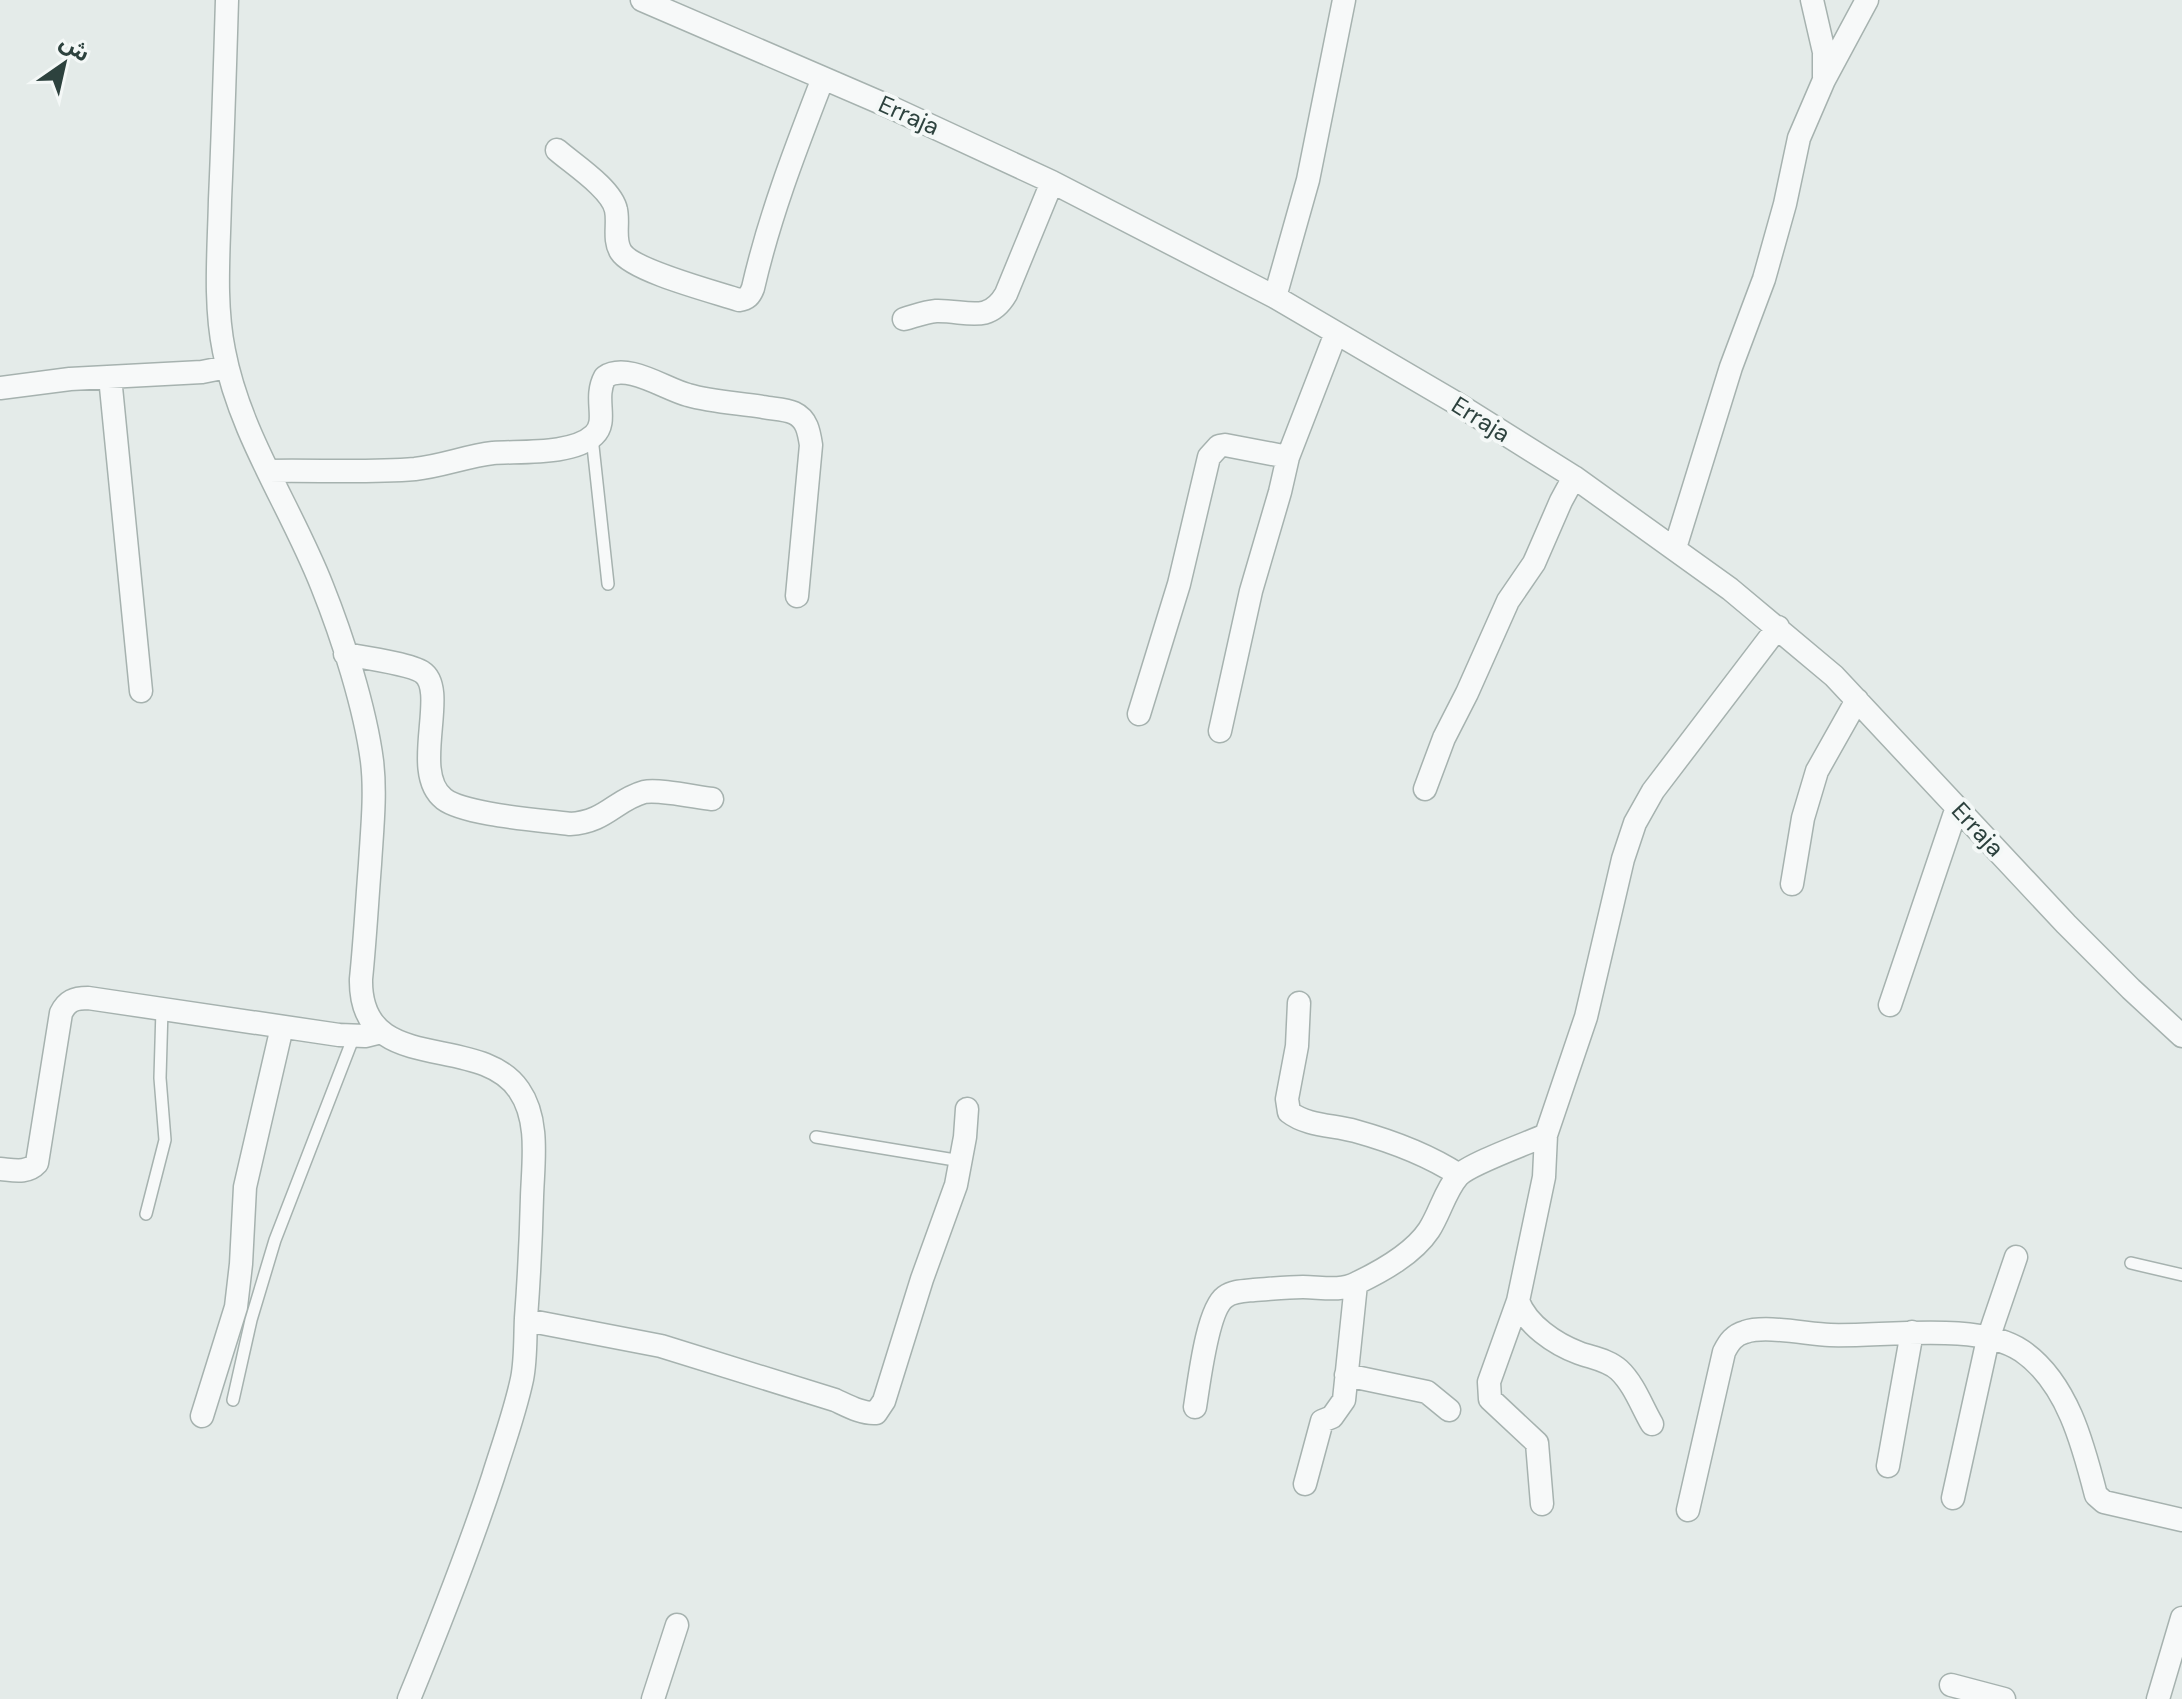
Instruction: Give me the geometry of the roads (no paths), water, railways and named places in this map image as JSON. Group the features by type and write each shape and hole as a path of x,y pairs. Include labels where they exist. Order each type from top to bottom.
{"street":[{"path":"227,0 219,313 231,385 321,584 365,725 372,762 372,832 361,995 365,1012 381,1032 414,1047 476,1062 501,1073 521,1092 533,1132 523,1375 470,1548 409,1699"},
{"name":"Erraja","path":"642,0 680,8 823,78 1052,182 1275,297 1456,403 1574,477 1675,548 1778,627 1834,676 2066,924 2182,1036"},
{"path":"1275,297 1308,180 1344,0"},
{"path":"1812,0 1824,52 1824,80"},
{"path":"1675,548 1731,367 1764,279 1799,138 1824,80 1867,0"},
{"path":"557,150 598,184 614,202 617,243 625,257 656,273 739,300 745,299 753,288 764,238 823,78"},
{"path":"904,319 936,311 991,312 999,307 1052,182"},
{"path":"1220,731 1251,591 1288,457 1336,333"},
{"path":"0,388 202,372 227,367"},
{"path":"268,471 414,469 489,454 551,450 584,442 601,424 599,393 605,377 629,373 690,396 794,414 804,421 811,445 797,596"},
{"path":"110,377 141,691"},
{"path":"1139,714 1175,599 1209,457 1219,446 1225,445 1288,457"},
{"path":"1425,789 1444,738 1508,601 1534,563 1574,477"},
{"path":"1542,1504 1537,1443 1490,1399 1489,1382 1518,1301 1544,1177 1546,1135 1586,1017 1623,859 1635,823 1653,791 1778,627"},
{"path":"345,654 414,668 429,679 432,686 429,760 433,784 445,799 467,810 570,824 595,819 650,791 712,799"},
{"path":"1792,884 1803,818 1817,771 1857,700"},
{"path":"1890,1005 1957,807"},
{"path":"0,1169 25,1171 37,1163 61,1013 69,1001 77,998 354,1036 381,1032"},
{"path":"1299,1003 1297,1046 1287,1099 1289,1112 1302,1120 1352,1130 1396,1144 1442,1163 1459,1175"},
{"path":"202,1416 236,1307 245,1187 282,1027"},
{"path":"526,1320 661,1346 855,1409 876,1413 884,1401 922,1279 956,1185 962,1161 967,1109"},
{"path":"1195,1407 1209,1328 1218,1304 1226,1296 1251,1290 1301,1287 1343,1289 1356,1284 1418,1244 1459,1175 1546,1135"},
{"path":"1953,1498 1988,1339 2016,1257"},
{"path":"1305,1484 1322,1421 1332,1417 1344,1400 1356,1284"},
{"path":"1518,1301 1528,1320 1561,1344 1618,1370 1628,1380 1652,1424"},
{"path":"1688,1510 1724,1352 1735,1336 1754,1330 1831,1335 1912,1332 1965,1335 2001,1341 2021,1350 2041,1367 2059,1391 2099,1499 2182,1520"},
{"path":"1888,1466 1912,1332"},
{"path":"1346,1375 1427,1392 1449,1410"},
{"path":"2158,1699 2182,1618"},
{"path":"653,1699 677,1625"},
{"path":"1951,1685 2004,1699"}],"lane":[{"path":"592,437 608,584"},
{"path":"146,1214 165,1140 160,1078 162,1009"},
{"path":"233,1400 251,1320 275,1240 354,1036"},
{"path":"816,1137 962,1161"},
{"path":"2131,1263 2182,1275"}]}
